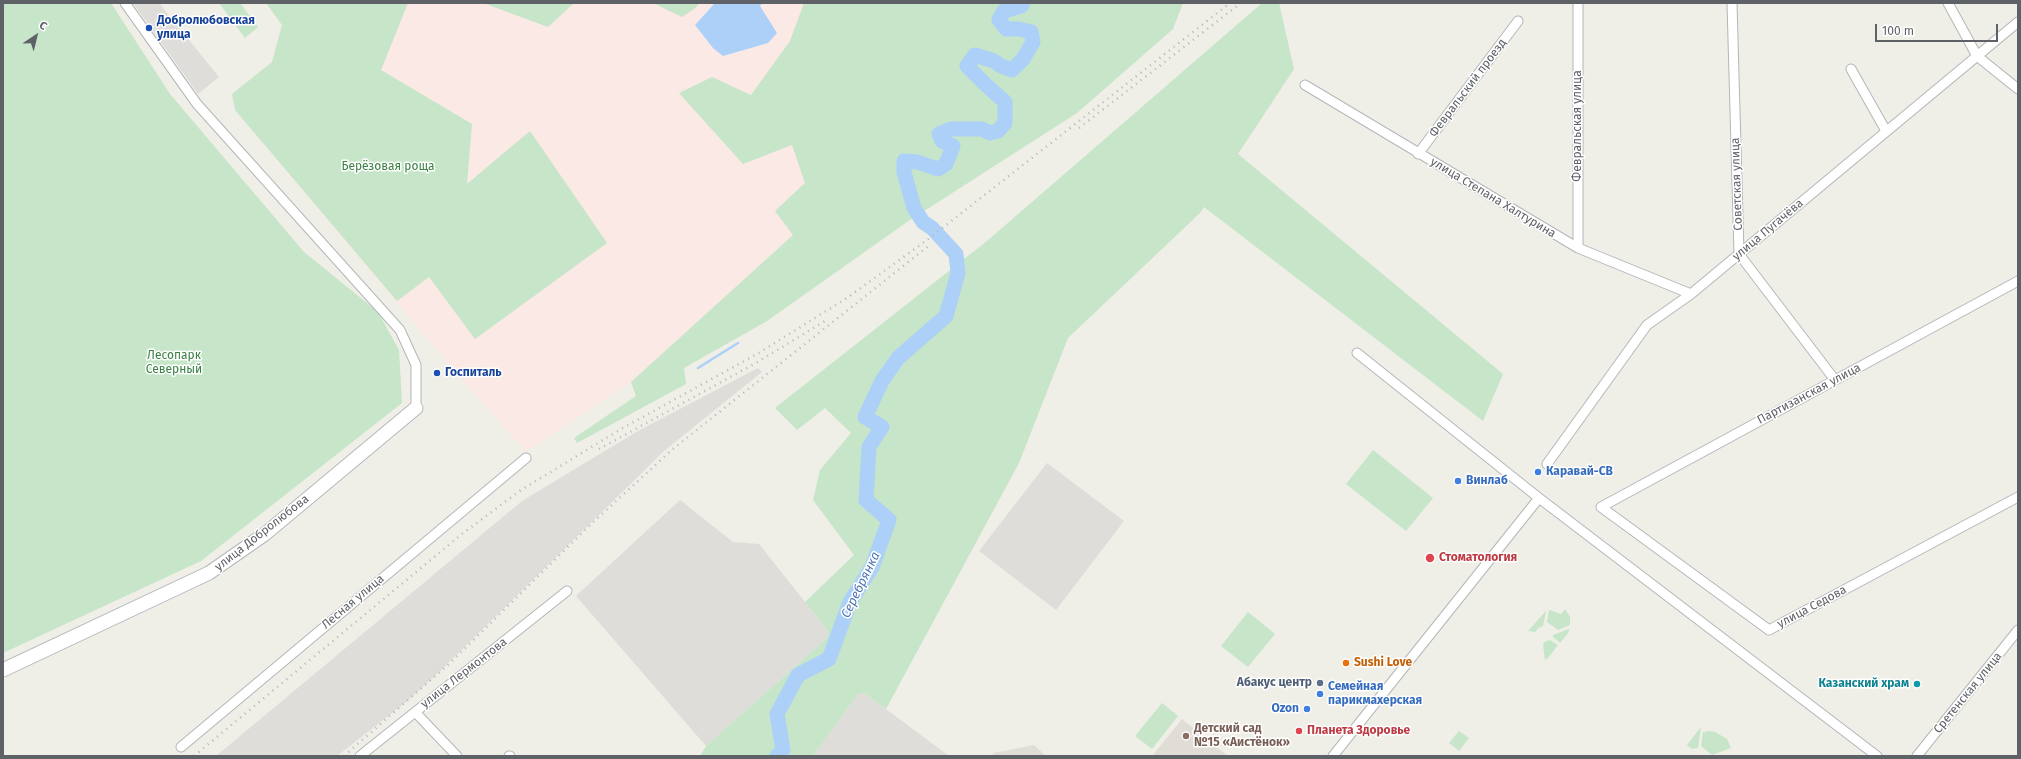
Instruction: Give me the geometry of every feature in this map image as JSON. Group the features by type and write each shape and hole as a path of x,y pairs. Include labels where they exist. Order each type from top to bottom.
{"street":[{"path":"125,3 197,104 400,330 416,365 416,408"},
{"name":"Февральская улица","path":"1578,3 1578,248"},
{"name":"Советская улица","path":"1732,3 1739,254"},
{"path":"1948,3 1977,56 2018,89"},
{"name":"Февральский проезд","path":"1418,154 1518,21"},
{"name":"улица Пугачёва","path":"1547,464 1647,325 1691,294 2018,22"},
{"path":"1852,69 1886,131"},
{"name":"улица Степана Халтурина","path":"1305,85 1418,154 1578,248 1691,294"},
{"path":"1739,254 1835,380"},
{"name":"Партизанская улица","path":"1601,507 2018,281"},
{"path":"1357,353 1539,498 1877,756"},
{"name":"улица Добролюбова","path":"3,670 209,573 265,534 416,408"},
{"name":"Лесная улица","path":"181,747 526,458"},
{"name":"улица Седова","path":"1601,507 1769,630 2018,497"},
{"path":"1334,756 1539,498"},
{"name":"улица Лермонтова","path":"360,756 567,591"},
{"name":"Сретенская улица","path":"1917,756 2018,630"},
{"path":"415,712 457,756"}],"shaded area":[{"path":"133,3 159,3 219,77 198,94"},
{"path":"266,3 1104,3 810,221 631,382 526,452 451,367 235,110 232,94 272,62 282,25"},
{"path":"758,368 762,372 664,451 439,672 406,702 337,756 216,756 522,501 638,431"},
{"path":"1047,463 1124,521 1056,610 979,551"},
{"path":"680,500 733,542 759,544 828,631 827,638 706,746 576,596"},
{"path":"864,693 949,756 813,756 858,694"},
{"name":"Детский сад №15 «Аистёнок»","path":"1182,719 1225,754 1228,756 1152,756"},
{"path":"1034,745 1046,756 992,756 994,753"}],"green space":[{"name":"Лесопарк Северный","path":"3,3 111,3 170,94 304,252 378,312 399,350 402,403 201,561 3,653"},
{"path":"219,3 240,3 258,27 245,38"},
{"name":"Берёзовая роща","path":"266,3 408,3 381,70 472,124 467,184 530,131 607,243 475,339 429,277 397,301 235,110 232,94 272,62 282,25"},
{"path":"483,3 574,3 548,27"},
{"path":"653,3 700,3 682,17"},
{"path":"804,3 1183,3 1173,29 1077,113 907,222 767,321 684,368 686,384 577,443 574,438 636,396 631,382 793,235 775,211 805,183 792,145 743,164 679,93 712,77 751,95 790,41"},
{"path":"1262,3 1279,3 1294,69 1238,154 1503,374 1483,421 1204,207 1200,213 1068,338 1019,463 886,709 864,693 858,694 813,756 700,756 706,746 827,638 828,631 805,602 854,555 813,500 820,470 851,433 825,408 797,430 775,408 987,241"},
{"path":"1373,450 1433,498 1406,531 1346,484"},
{"path":"1565,609 1570,617 1570,625 1558,630 1547,622 1549,610 1561,614"},
{"path":"1546,611 1543,626 1538,628 1535,632 1528,631"},
{"path":"1248,612 1275,634 1248,667 1221,646"},
{"path":"1569,629 1569,632 1560,643 1553,637 1553,635"},
{"path":"1550,640 1558,645 1545,660 1543,645 1544,642"},
{"path":"1162,703 1178,716 1152,749 1135,736"},
{"path":"1701,727 1698,748 1692,749 1687,745"},
{"path":"1459,731 1469,738 1459,751 1449,743"},
{"path":"1703,732 1715,732 1727,739 1731,748 1712,755 1701,746"}],"water":[{"path":"715,3 762,3 760,6 777,33 768,43 723,56 713,48 695,25"}],"waterway":[{"name":"Серебрянка","path":"777,756 783,750 777,714 798,675 829,659 850,602 872,567 889,520 866,500 869,447 882,427 865,417 882,381 898,358 946,316 958,273 956,254 932,228 923,222 914,208 904,172 904,161 917,162 938,169 946,164 953,146 942,141 939,134 951,129 982,129 990,133 998,131 1005,123 1005,102 967,66 975,55 994,61 1001,66 1012,70 1023,59 1033,42 1031,32 1019,29 1006,29 999,20 1004,11 1021,6 1023,3"},
{"path":"698,368 738,343"}],"railway":[{"path":"194,756 462,534 521,490 621,429 757,354 847,298 927,240 1230,3"},
{"path":"1079,128 1241,3"},
{"path":"344,756 450,663 590,525 674,448 931,244"},
{"path":"599,449 756,363 825,321"}],"place":[{"name":"Добролюбовская улица","path":"149,28"},
{"name":"Госпиталь","path":"437,373"},
{"name":"Каравай-СВ","path":"1538,472"},
{"name":"Винлаб","path":"1458,481"},
{"name":"Стоматология","path":"1430,558"},
{"name":"Sushi Love","path":"1346,663"},
{"name":"Абакус центр","path":"1320,683"},
{"name":"Казанский храм","path":"1917,684"},
{"name":"Семейная парикмахерская","path":"1320,694"},
{"name":"Ozon","path":"1307,709"},
{"name":"Планета Здоровье","path":"1299,731"},
{"name":"Детский сад №15 «Аистёнок»","path":"1186,736"}]}
